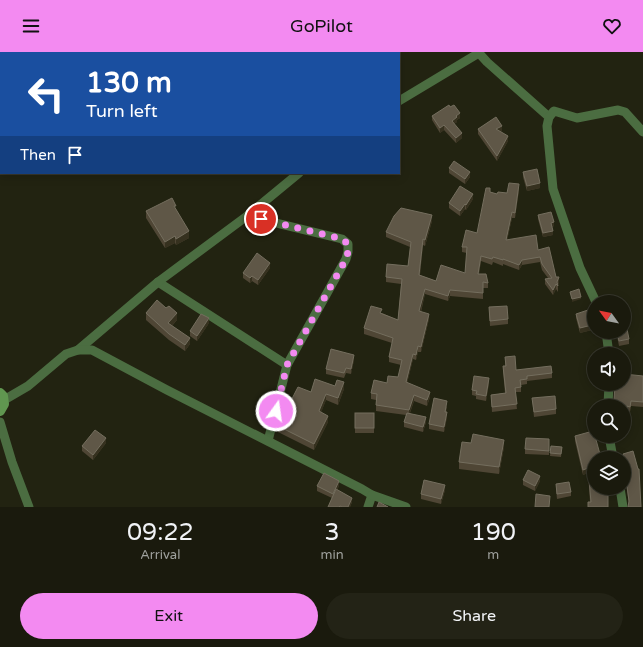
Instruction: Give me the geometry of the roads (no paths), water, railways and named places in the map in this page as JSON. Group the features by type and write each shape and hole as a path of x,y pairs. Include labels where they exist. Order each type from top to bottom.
{"street":[{"path":"400,100 479,53 487,62 549,117"},
{"path":"593,295 580,268 553,189 547,126 549,117 554,111 577,118 618,110 625,112 643,132"},
{"path":"78,350 158,282 247,216 298,174"},
{"path":"247,216 342,239 348,244 346,259 287,365 268,441"},
{"path":"158,282 287,365"},
{"path":"0,411 3,407 2,396 28,386 66,354 78,350 92,350 372,495 406,507"},
{"path":"0,422 12,462 29,507"},
{"path":"368,507 372,495"},
{"path":"621,495 623,507"}]}
